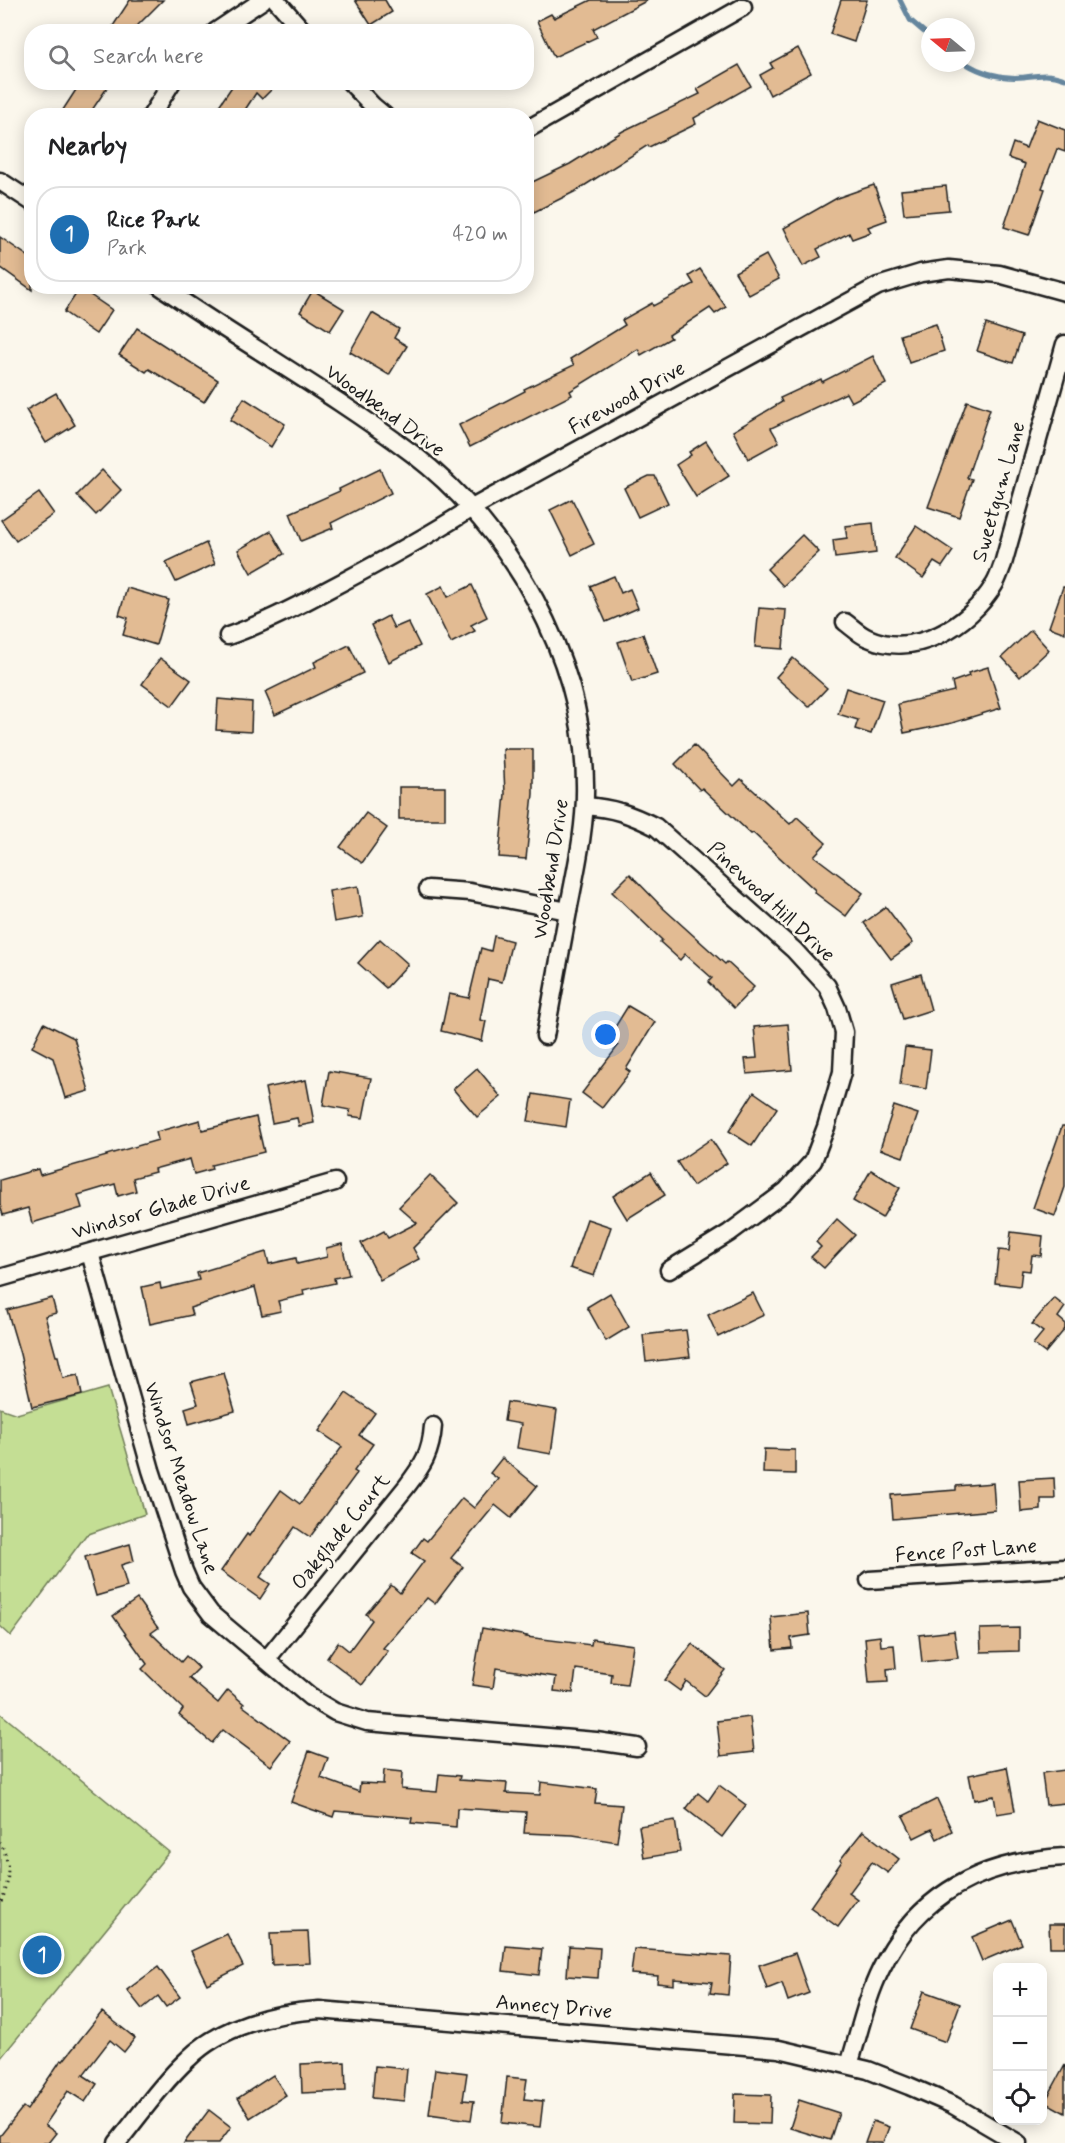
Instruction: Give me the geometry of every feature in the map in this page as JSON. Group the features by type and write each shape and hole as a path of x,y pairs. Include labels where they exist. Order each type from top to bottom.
{"street":[{"path":"227,24 262,0"},
{"path":"276,0 297,24"},
{"path":"534,126 743,7"},
{"path":"156,108 167,90"},
{"path":"358,90 375,108"},
{"path":"0,181 24,197"},
{"name":"Firewood Drive","path":"228,636 261,624 347,580 434,532 470,509 878,286 911,276 949,269 999,274 1065,292"},
{"name":"Woodbend Drive","path":"172,294 414,455 470,509 496,538 530,589 562,657 573,688 585,781 581,845 545,1036"},
{"name":"Sweetgum Lane","path":"845,622 866,638 882,643 898,645 919,643 945,632 970,614 994,585 1003,564 1065,344"},
{"name":"Pinewood Hill Drive","path":"585,806 612,808 656,827 794,950 827,986 844,1032 842,1072 826,1128 813,1161 786,1191 729,1233 669,1270"},
{"path":"428,890 470,892 568,911"},
{"name":"Windsor Glade Drive","path":"0,1278 334,1182"},
{"name":"Windsor Meadow Lane","path":"90,1253 151,1470 184,1571 191,1587 212,1614 323,1706 335,1712 367,1722 596,1741 636,1747"},
{"name":"Oakglade Court","path":"267,1659 427,1460 433,1426"},
{"name":"Fence Post Lane","path":"869,1580 1065,1568"},
{"path":"849,2065 880,1970 900,1937 924,1911 940,1896 974,1875 1013,1863 1065,1857"},
{"name":"Annecy Drive","path":"117,2143 189,2057 225,2033 250,2023 299,2011 318,2010 779,2049 868,2070 909,2086 953,2105 1018,2143"}],"path":[{"path":"0,1842 7,1857 8,1872 7,1884 0,1903"}],"green space":[{"path":"108,1388 145,1514 86,1535 11,1636 0,1626 0,1408 17,1414"},
{"path":"0,1713 169,1852 0,2059"}],"building":[{"path":"130,0 163,0 139,24 114,24"},
{"path":"355,0 385,0 392,12 370,24"},
{"path":"591,0 648,0 593,29 597,37 554,57 537,21 551,14 554,18"},
{"path":"841,0 867,0 854,42 830,34"},
{"path":"798,48 811,73 770,95 760,75 773,68 770,63"},
{"path":"739,65 751,86 694,118 696,124 649,147 648,145 576,191 534,212 534,181 570,164 623,131 700,94 697,89"},
{"path":"76,90 106,90 93,108 64,108"},
{"path":"230,90 271,90 262,99 256,93 246,108 217,108"},
{"path":"1037,119 1065,130 1065,152 1057,149 1042,188 1045,189 1029,235 1004,227 1025,164 1008,158 1013,143 1026,148"},
{"path":"874,185 887,220 868,227 871,232 852,239 849,233 817,249 821,257 803,266 784,228 837,198"},
{"path":"946,186 949,210 904,214 901,190"},
{"path":"0,237 24,254 24,284 0,267"},
{"path":"766,255 779,279 749,295 735,272"},
{"path":"700,269 726,307 715,314 710,308 669,335 671,338 641,355 638,349 570,391 572,395 470,447 459,425 525,391 524,389 574,365 570,359 625,325 622,320 694,284 689,276"},
{"path":"76,294 89,294 112,310 96,334 64,312"},
{"path":"311,294 320,294 344,309 330,331 300,312"},
{"path":"372,313 399,329 394,338 407,346 389,375 350,352"},
{"path":"936,324 944,351 909,363 900,335"},
{"path":"986,324 1022,336 1013,363 977,351"},
{"path":"137,328 218,380 204,402 149,369 146,372 119,355"},
{"path":"873,356 886,384 851,402 846,393 771,428 779,442 748,459 733,431 782,402 780,398 821,379 822,382"},
{"path":"56,393 75,425 46,443 26,410"},
{"path":"244,398 285,424 271,447 230,420"},
{"path":"967,401 990,409 967,478 972,479 959,517 928,507"},
{"path":"706,441 729,476 696,497 676,465 691,455 689,452"},
{"path":"380,469 391,493 331,523 333,528 301,541 290,513 340,491 339,489"},
{"path":"102,470 121,490 96,515 77,495"},
{"path":"649,476 655,476 668,503 638,517 624,488"},
{"path":"39,493 54,514 16,541 1,520"},
{"path":"572,499 594,544 572,555 550,510"},
{"path":"873,523 876,553 835,558 833,540 847,538 845,526"},
{"path":"916,526 953,551 942,567 934,562 923,578 895,558"},
{"path":"271,531 284,554 251,573 238,550"},
{"path":"802,535 819,552 783,586 767,569"},
{"path":"206,543 215,564 176,582 166,562"},
{"path":"614,576 621,593 630,589 638,608 606,622 590,586"},
{"path":"472,585 487,617 471,625 475,631 451,643 427,594 443,586 448,597"},
{"path":"1063,587 1065,587 1065,633 1049,627"},
{"path":"127,588 169,600 156,645 123,635 128,618 119,615"},
{"path":"759,608 786,610 783,649 755,647"},
{"path":"388,616 394,628 408,622 420,646 389,662 371,625"},
{"path":"1031,630 1049,650 1020,677 1002,657"},
{"path":"643,634 657,674 632,682 618,642"},
{"path":"349,645 363,673 275,715 265,692 316,667 314,662"},
{"path":"160,658 191,680 172,706 142,684"},
{"path":"793,658 827,688 809,707 776,677"},
{"path":"988,667 1001,708 952,723 904,733 898,704 954,691 952,682 969,676 968,673"},
{"path":"846,688 883,700 871,734 855,729 858,720 838,714"},
{"path":"218,699 252,702 251,732 216,730"},
{"path":"694,745 734,786 741,779 790,824 797,817 826,843 814,856 863,893 846,916 814,892 815,890 753,833 751,834 702,788 700,790 675,764"},
{"path":"503,749 533,749 533,794 526,859 499,857 505,794"},
{"path":"399,787 445,787 445,819 399,819"},
{"path":"366,813 387,828 362,863 340,847"},
{"path":"630,874 663,908 754,987 734,1008 708,982 712,978 685,954 680,960 612,892"},
{"path":"358,886 363,917 334,922 329,891"},
{"path":"886,907 913,943 891,959 864,923"},
{"path":"494,936 512,941 502,982 488,979 480,1020 486,1021 482,1041 441,1031 449,994 469,998 481,948 491,951"},
{"path":"380,939 408,964 386,988 358,963"},
{"path":"921,974 931,1010 903,1019 892,983"},
{"path":"628,1006 655,1022 626,1069 630,1072 602,1108 582,1093 618,1046 607,1040"},
{"path":"44,1023 74,1038 89,1091 65,1098 53,1058 32,1047"},
{"path":"788,1024 792,1070 747,1074 745,1059 757,1058 754,1027"},
{"path":"905,1047 931,1050 926,1089 900,1085"},
{"path":"477,1068 501,1097 477,1117 453,1089"},
{"path":"329,1071 371,1078 363,1118 349,1116 350,1110 323,1105"},
{"path":"306,1080 314,1123 299,1126 297,1118 272,1123 265,1088"},
{"path":"754,1092 777,1108 752,1146 729,1131"},
{"path":"533,1094 570,1100 566,1127 528,1121"},
{"path":"894,1106 918,1114 903,1157 880,1149"},
{"path":"256,1117 264,1152 211,1165 212,1169 194,1174 190,1159 154,1169 155,1172 133,1178 136,1191 118,1196 115,1184 78,1195 82,1208 32,1223 28,1208 3,1215 0,1205 0,1180 38,1169 40,1175 107,1156 158,1140 156,1132 200,1120 202,1130"},
{"path":"1062,1126 1065,1126 1065,1187 1055,1216 1033,1208"},
{"path":"711,1139 727,1163 693,1186 677,1162"},
{"path":"871,1170 900,1188 882,1218 853,1201"},
{"path":"651,1172 665,1195 627,1219 613,1196"},
{"path":"430,1175 458,1203 413,1248 419,1259 380,1280 361,1243 384,1231 388,1238 417,1223 399,1207"},
{"path":"587,1219 611,1227 594,1276 570,1268"},
{"path":"837,1219 855,1235 824,1268 811,1257 821,1247 816,1242"},
{"path":"1011,1232 1043,1236 1041,1256 1032,1255 1030,1271 1022,1270 1020,1286 995,1283 999,1250 1009,1251"},
{"path":"342,1244 349,1275 334,1278 335,1283 303,1290 304,1295 278,1301 281,1311 262,1315 255,1287 190,1308 192,1315 150,1324 142,1287 160,1283 161,1289 199,1280 197,1273 266,1252 269,1264 296,1258 297,1264 327,1257 326,1248"},
{"path":"610,1293 629,1327 606,1341 587,1307"},
{"path":"753,1293 764,1315 718,1337 708,1315"},
{"path":"52,1298 56,1313 45,1316 56,1356 58,1356 63,1378 78,1375 82,1395 32,1407 7,1310"},
{"path":"1054,1298 1065,1307 1058,1317 1065,1323 1065,1329 1045,1353 1033,1344 1043,1332 1032,1324"},
{"path":"686,1330 690,1357 646,1362 643,1335"},
{"path":"224,1373 235,1411 189,1424 185,1408 198,1404 191,1382"},
{"path":"346,1393 375,1413 359,1435 373,1444 354,1471 357,1473 310,1537 295,1527 260,1577 270,1584 260,1599 221,1571 281,1490 300,1504 342,1447 319,1431"},
{"path":"507,1402 557,1410 551,1454 517,1448 521,1424 504,1421"},
{"path":"764,1449 795,1450 795,1474 763,1473"},
{"path":"502,1458 537,1486 511,1518 495,1505 451,1558 463,1567 435,1604 427,1598 383,1648 388,1651 362,1685 327,1658 338,1642 349,1651 372,1620 366,1614 391,1585 400,1593 424,1561 412,1553 423,1538 427,1541 462,1498 474,1508 498,1479 490,1473"},
{"path":"1054,1478 1055,1499 1041,1499 1041,1510 1021,1512 1019,1480"},
{"path":"993,1483 995,1510 893,1519 891,1495 956,1490 956,1486"},
{"path":"130,1544 134,1561 121,1565 127,1587 96,1596 85,1557"},
{"path":"137,1599 158,1628 151,1633 181,1662 186,1656 199,1668 189,1678 218,1703 228,1690 244,1704 243,1706 290,1741 271,1766 223,1730 212,1743 179,1715 183,1709 142,1669 147,1664 113,1616"},
{"path":"808,1613 810,1635 791,1638 792,1648 774,1650 771,1617"},
{"path":"482,1628 526,1637 591,1645 592,1639 633,1645 627,1685 611,1683 612,1674 576,1669 573,1693 554,1691 556,1677 496,1668 493,1688 472,1685"},
{"path":"1019,1628 1019,1651 981,1652 980,1629"},
{"path":"954,1631 958,1658 922,1662 919,1635"},
{"path":"880,1636 881,1646 894,1645 896,1668 887,1669 888,1682 869,1683 865,1638"},
{"path":"692,1644 725,1670 705,1696 686,1681 680,1691 665,1680"},
{"path":"750,1717 754,1752 721,1756 717,1721"},
{"path":"309,1751 328,1758 321,1778 359,1792 360,1783 383,1784 384,1770 402,1772 401,1789 437,1792 439,1774 460,1776 459,1780 507,1783 506,1793 540,1795 541,1782 597,1789 595,1803 622,1805 617,1842 573,1835 524,1833 526,1812 457,1808 456,1827 411,1823 412,1818 335,1811 333,1817 291,1802"},
{"path":"1007,1767 1015,1811 997,1814 994,1796 974,1800 969,1775"},
{"path":"1065,1770 1065,1803 1046,1805 1042,1773"},
{"path":"719,1785 746,1805 722,1837 686,1809 698,1793 708,1801"},
{"path":"937,1799 952,1831 937,1839 932,1829 914,1838 903,1816"},
{"path":"675,1820 680,1852 644,1858 639,1826"},
{"path":"863,1831 899,1859 888,1873 872,1862 849,1893 858,1900 838,1927 810,1907 842,1861 840,1860"},
{"path":"1012,1920 1022,1944 982,1961 972,1937"},
{"path":"1049,1924 1065,1924 1065,1947 1050,1947"},
{"path":"308,1932 310,1963 272,1965 270,1933"},
{"path":"227,1934 243,1966 207,1984 191,1951"},
{"path":"506,1946 542,1949 539,1975 503,1971"},
{"path":"569,1946 600,1948 598,1978 567,1976"},
{"path":"634,1949 731,1956 728,1995 710,1993 712,1982 674,1979 674,1985 657,1983 658,1976 631,1974"},
{"path":"795,1953 809,1993 788,2001 782,1983 767,1989 759,1965"},
{"path":"158,1967 180,1997 166,2007 158,1996 142,2009 127,1990"},
{"path":"924,1991 960,2004 946,2042 910,2029"},
{"path":"102,2012 135,2038 124,2052 110,2040 83,2075 97,2084 85,2102 68,2091 45,2125 56,2133 48,2143 0,2143 0,2136 23,2107 27,2110 61,2060 63,2061"},
{"path":"345,2062 346,2091 302,2093 301,2064"},
{"path":"1065,2065 1065,2113 1047,2103 1047,2098"},
{"path":"375,2066 407,2069 404,2101 372,2098"},
{"path":"435,2069 467,2073 463,2100 474,2101 471,2120 429,2114"},
{"path":"273,2075 286,2095 250,2118 238,2098"},
{"path":"507,2077 527,2079 524,2099 543,2101 540,2127 502,2123"},
{"path":"735,2094 771,2095 770,2124 734,2123"},
{"path":"799,2100 839,2113 830,2140 790,2128"},
{"path":"209,2110 231,2127 219,2143 184,2143"},
{"path":"873,2121 889,2127 883,2143 865,2143"}],"waterway":[{"path":"900,0 910,20 921,29"},
{"path":"975,68 1000,76 1044,75 1065,79"}],"place":[{"name":"Rice Park","path":"42,1955"}]}
